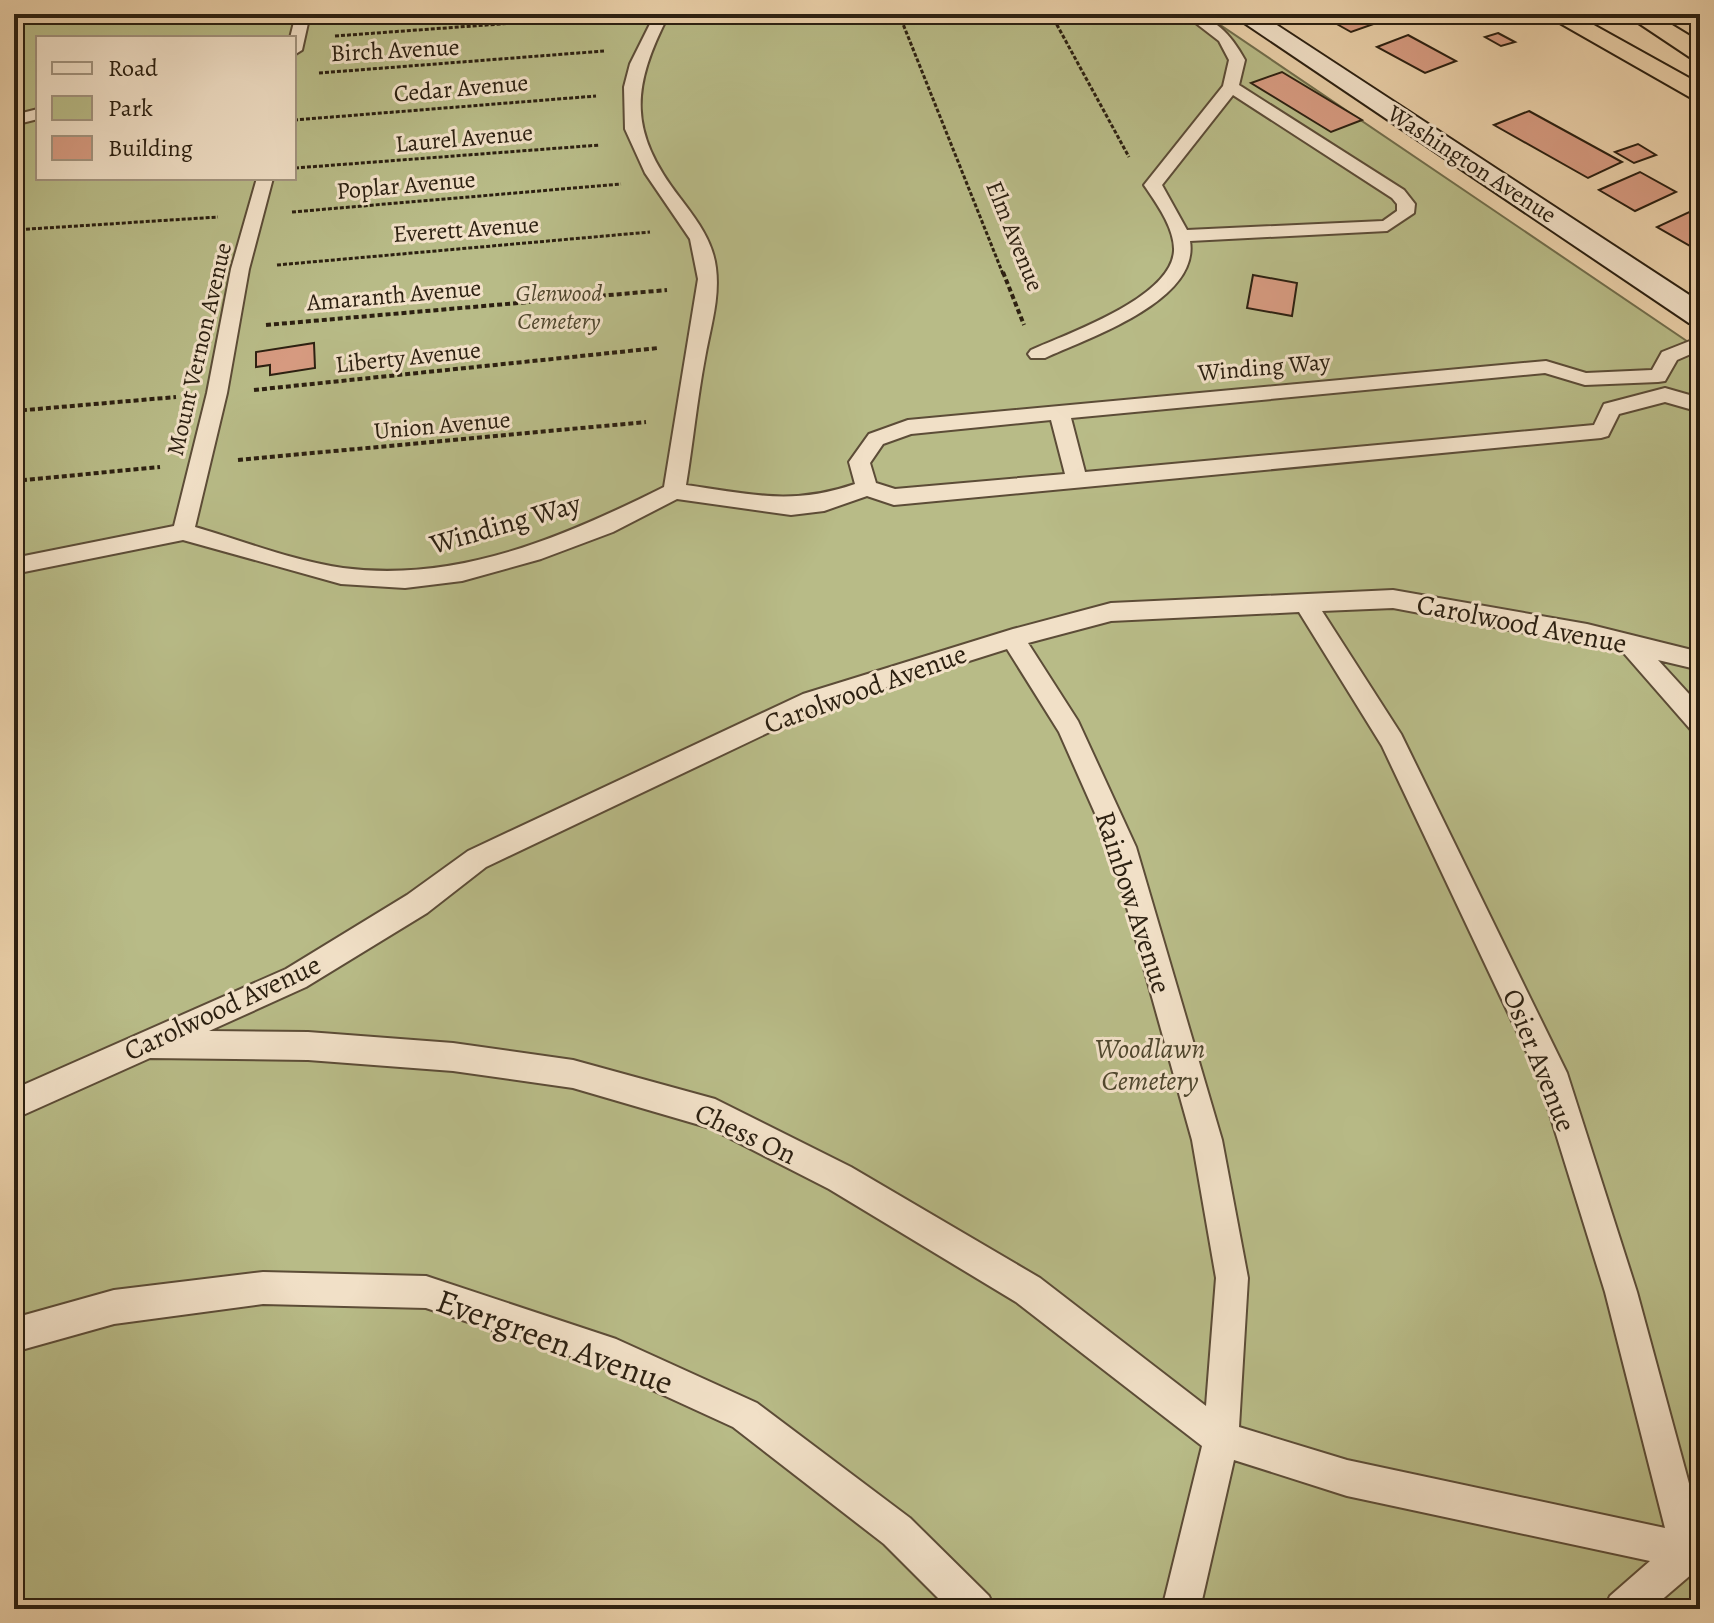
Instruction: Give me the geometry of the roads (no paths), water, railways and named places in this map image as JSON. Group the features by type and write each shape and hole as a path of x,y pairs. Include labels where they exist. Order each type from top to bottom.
{"highway":[{"path":"1556,14 1700,95"},
{"path":"1637,14 1700,53"}],"street":[{"name":"Washington Avenue","path":"1243,14 1700,316"}],"lane":[{"path":"296,44 303,14"},
{"path":"662,14 634,67 631,94 637,142 657,180 695,228 707,268 674,491 791,507 824,503 867,488 894,497 1601,431 1611,409"},
{"path":"1038,354 1154,299 1174,280 1184,253 1171,213 1153,185 1231,87 1237,60 1225,38 1191,14"},
{"path":"1178,236 1387,226 1405,213 1406,204 1398,194 1231,87"},
{"path":"14,120 36,114"},
{"name":"Mount Vernon Avenue","path":"183,532 217,393 240,269 258,214 265,180"},
{"name":"Winding Way","path":"867,488 859,462 876,439 908,427 1546,367 1585,379 1658,376 1669,356 1700,343"},
{"path":"1585,379 1611,409"},
{"path":"1611,409 1665,395 1700,405"},
{"path":"1059,411 1077,480"},
{"name":"Winding Way","path":"14,566 183,532 341,576 405,580 462,573 533,553 605,526 674,491"},
{"name":"Carolwood Avenue","path":"14,1104 296,978 417,904 477,859 812,701 1013,638 1111,612 1393,599 1629,643 1700,661"},
{"name":"Osier Avenue","path":"1305,603 1392,741 1552,1073 1621,1292 1694,1547"},
{"name":"Rainbow Avenue","path":"1013,638 1069,728 1123,847 1207,1140 1232,1278 1221,1439 1181,1609"},
{"path":"1629,643 1700,723"},
{"name":"Chess On","path":"144,1045 308,1046 453,1057 573,1074 715,1114 840,1178 1028,1290 1221,1439"},
{"name":"Evergreen Avenue","path":"14,1335 114,1307 263,1288 426,1292 604,1351 745,1415 897,1531 976,1609"},
{"path":"1221,1439 1347,1478 1694,1547"},
{"path":"1623,1609 1694,1547"}],"park label":[{"name":"Glenwood Cemetery","path":"559,307"},
{"name":"Woodlawn Cemetery","path":"1150,1064"}]}
